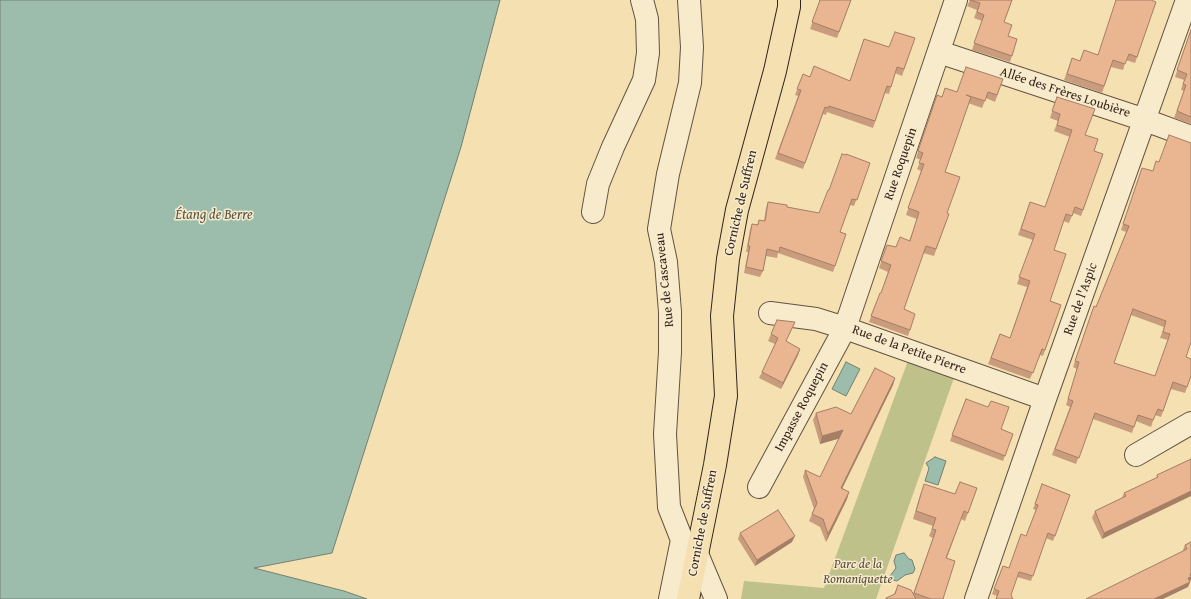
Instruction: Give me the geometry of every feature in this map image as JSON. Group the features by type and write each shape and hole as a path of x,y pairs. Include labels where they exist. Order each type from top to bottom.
{"main road":[{"name":"Corniche de Suffren","path":"688,599 689,547 718,449 726,396 722,316 728,258 737,210 775,71 789,7 789,0"}],"street":[{"path":"593,212 598,184 613,147 644,80 648,53 647,19 642,0"},
{"name":"Rue de Cascaveau","path":"689,0 692,47 690,83 668,174 659,228 666,262 670,312 670,352 665,434 669,507 716,599"},
{"name":"Rue Roquepin","path":"845,328 956,0"},
{"name":"Rue de l'Aspic","path":"976,599 1045,399 1187,0"},
{"name":"Allée des Frères Loubière","path":"939,52 1145,120 1191,137"},
{"name":"Rue de la Petite Pierre","path":"770,314 816,318 1045,399"},
{"name":"Impasse Roquepin","path":"759,487 845,328"},
{"path":"1136,455 1191,423"},
{"path":"670,599 689,547"}],"green space":[{"name":"Parc de la Romaniquette","path":"909,358 955,375 876,599 741,599 744,581 824,588"}],"water":[{"name":"Étang de Berre","path":"0,0 500,0 461,147 332,553 254,568 344,591 367,599 0,599"},
{"path":"846,362 860,369 846,396 832,389"},
{"path":"935,457 946,461 938,485 925,481 929,468 926,463"},
{"path":"904,553 909,559 912,560 915,569 913,573 905,575 897,581 892,580 890,576 896,568 894,561 896,555"}],"building":[{"path":"820,0 851,0 839,32 812,22"},
{"path":"970,0 1012,0 1004,22 1012,25 1008,36 1017,39 1012,56 974,43 984,15 977,12 980,3"},
{"path":"1116,0 1151,0 1156,2 1137,57 1129,54 1125,64 1113,60 1104,86 1067,74 1072,58 1080,61 1084,50 1098,55"},
{"path":"1191,30 1191,117 1177,111 1186,85 1183,84 1187,74 1177,70"},
{"path":"895,32 915,38 904,69 897,67 891,87 887,86 875,121 829,106 828,108 825,107 805,163 778,153 801,90 797,89 803,74 810,77 814,66 850,81 864,39 889,47"},
{"path":"966,67 1003,79 997,95 988,92 985,101 966,95 971,97 945,172 960,177 947,213 949,214 936,249 926,246 904,309 915,314 910,330 871,316 891,265 881,261 887,245 896,247 900,237 910,241 919,212 908,208 924,164 919,163 923,153 918,151 937,95 942,97 945,88 957,92"},
{"path":"1057,97 1095,109 1085,135 1098,139 1094,151 1103,154 1083,210 1075,207 1072,216 1066,214 1054,250 1066,254 1050,301 1061,305 1045,350 1042,349 1033,373 991,358 1000,334 1010,338 1030,281 1019,277 1035,234 1021,229 1030,202 1045,207 1072,130 1057,125 1060,114 1052,111"},
{"path":"1169,135 1191,143 1191,342 1186,357 1191,359 1191,376 1187,387 1173,382 1163,411 1158,409 1153,420 1138,415 1134,427 1095,413 1079,458 1055,449 1073,401 1068,399 1079,362 1075,361 1094,306 1096,307 1129,226 1123,224 1142,168 1153,171 1156,161 1159,162","holes":["1133,309 1166,321 1163,332 1170,334 1155,376 1114,363"]},
{"path":"842,154 846,154 870,163 857,200 852,199 840,232 846,234 835,266 780,247 779,252 767,249 763,271 746,267 752,224 758,225 759,220 765,221 768,202 819,213"},
{"path":"777,320 795,322 786,341 800,349 783,383 762,372 778,338 771,334"},
{"path":"875,368 895,378 841,488 849,492 828,534 823,519 812,514 817,503 805,470 820,477 843,430 822,436 816,413 836,407 851,414"},
{"path":"966,399 988,407 991,401 1009,407 1001,429 1013,434 1005,456 952,435"},
{"path":"1191,459 1191,491 1104,533 1095,511 1126,496 1124,493 1158,477 1157,475"},
{"path":"960,482 977,488 968,513 964,511 946,558 955,561 943,599 931,599 914,593 936,530 932,529 936,518 916,511 924,484 955,494"},
{"path":"1042,484 1070,495 1055,536 1048,533 1033,576 1019,572 1011,595 1013,599 996,599 999,591 994,589 1003,566 1009,568 1021,534 1026,536 1038,505 1035,504"},
{"path":"778,510 795,536 757,560 740,533"},
{"path":"1191,542 1191,577 1188,578 1190,582 1154,599 1086,599 1187,549 1185,545"},
{"path":"898,585 911,590 916,599 886,599 895,594"}]}
